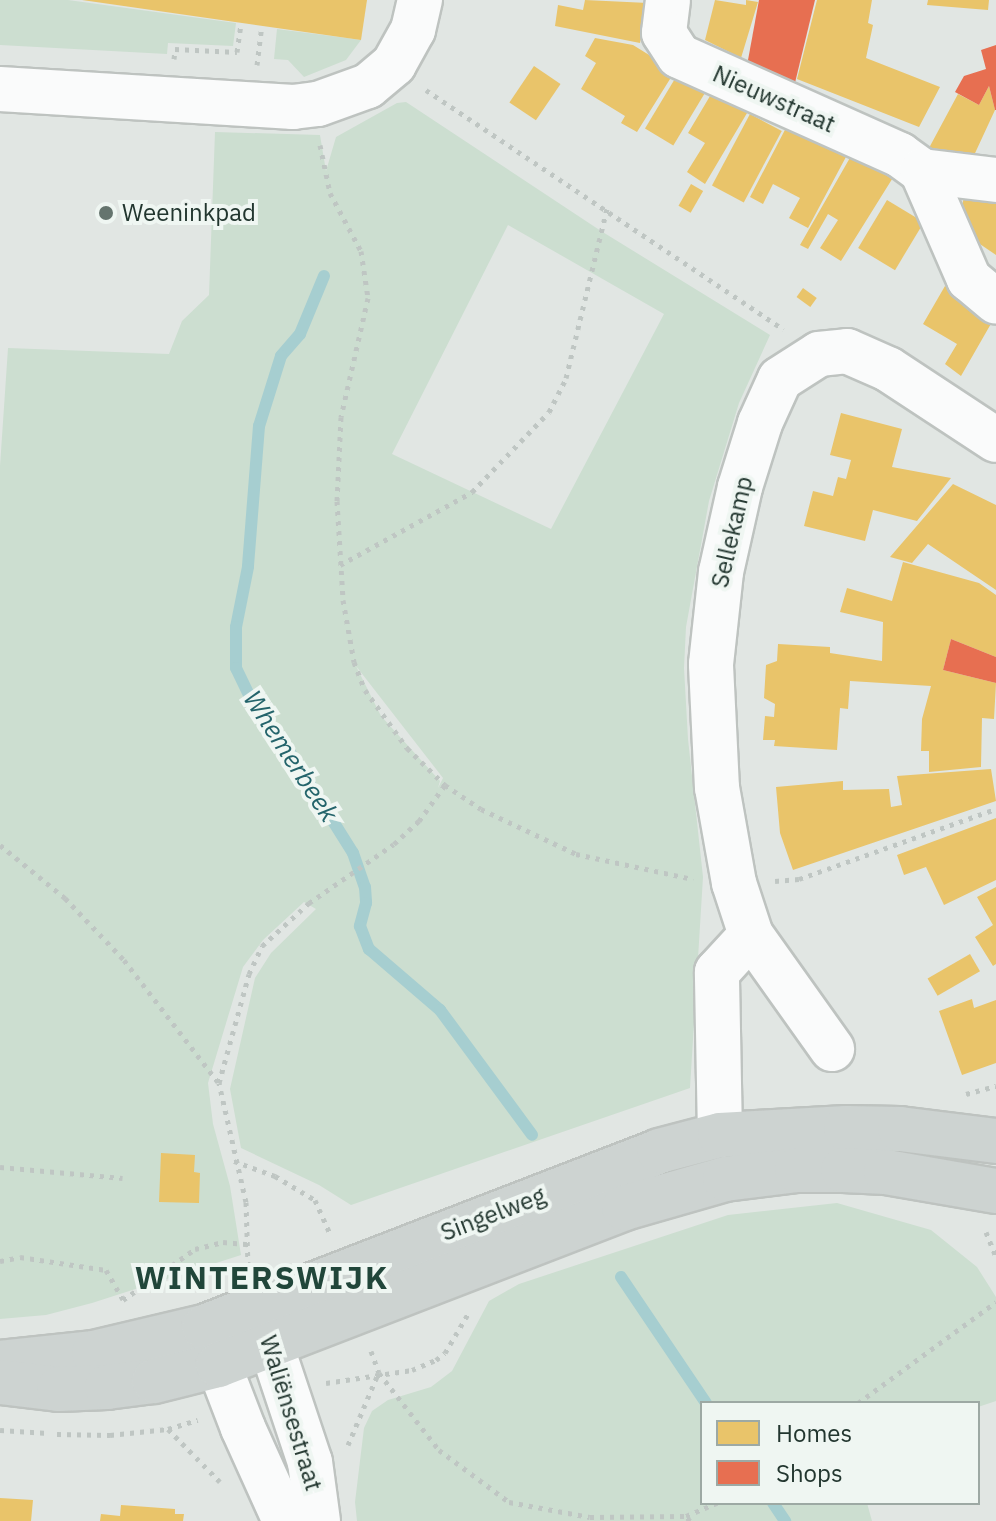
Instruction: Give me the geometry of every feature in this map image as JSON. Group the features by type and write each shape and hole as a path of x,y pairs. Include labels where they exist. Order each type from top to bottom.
{"main road":[{"name":"Singelweg","path":"0,1382 59,1389 154,1381 211,1346 259,1306 659,1151 720,1135 860,1128 996,1141"},
{"name":"Singelweg","path":"259,1306 725,1179 797,1170 886,1172 990,1210"},
{"name":"Singelweg","path":"0,1363 94,1353 211,1346"}],"street":[{"name":"Nieuwstraat","path":"668,0 664,33 679,56 900,155 922,171 996,180"},
{"path":"0,89 293,107 318,104 368,86 409,31"},
{"path":"922,171 969,279 996,302"},
{"path":"819,354 847,351 888,369 996,440"},
{"name":"Sellekamp","path":"819,354 780,379 740,487 721,572 711,664 717,788 734,883 751,935 832,1049"},
{"path":"720,1135 717,972 751,935"},
{"name":"Waliënsestraat","path":"259,1306 310,1462 318,1521"},
{"name":"Waliënsestraat","path":"211,1346 285,1521"}],"path":[{"path":"174,60 175,49 237,52 241,23"},
{"path":"257,65 262,27"},
{"path":"409,31 425,89 819,354"},
{"path":"318,104 321,151 330,193 361,251 368,298 341,417 337,501 340,565 354,662 365,690 407,748 445,785 481,809 576,854 680,878 734,883 799,879 996,809"},
{"path":"340,565 472,492 549,412 566,378 607,209"},
{"path":"259,1306 248,1244 246,1202 234,1161 219,1083 239,1003 262,946 309,903 394,844 419,821 445,785"},
{"path":"0,845 65,898 124,960 219,1083"},
{"path":"234,1161 275,1176 315,1200 331,1237"},
{"path":"0,1167 123,1178"},
{"path":"990,1210 996,1257"},
{"path":"0,1261 20,1257 106,1270 123,1300 195,1249 223,1242 248,1244"},
{"path":"861,1401 996,1302"},
{"path":"379,1373 412,1370 436,1360 445,1353 472,1306"},
{"path":"346,1452 379,1373"},
{"path":"379,1373 439,1450 509,1502 590,1517 688,1518 713,1505"},
{"path":"154,1381 168,1429 229,1491"}],"green space":[{"path":"0,0 68,0 236,23 233,46 168,43 167,54 0,45"},
{"path":"277,29 361,40 346,60 304,77 288,60 274,59"},
{"path":"406,102 601,231 770,335 739,403 709,501 686,627 684,668 688,739 703,877 690,1088 351,1205 319,1185 241,1148 230,1089 255,978 271,953 316,909 304,902 263,940 243,967 208,1083 213,1124 230,1186 241,1255 92,1303 46,1315 0,1319 0,466 8,348 169,354 182,321 209,295 215,132 320,135 326,171 336,137 397,103","holes":["508,225 664,314 551,529 392,454","356,666 443,778 438,788 440,781 381,716"]},
{"path":"837,1203 931,1230 977,1267 996,1297 996,1401 980,1406 980,1401 700,1401 700,1505 868,1505 872,1521 357,1521 355,1502 364,1428 372,1411 388,1400 431,1387 452,1371 489,1301 519,1284 728,1215"}],"building: Homes":[{"path":"82,0 367,0 361,40"},
{"path":"585,0 648,3 640,43 555,26 558,5 583,10"},
{"path":"715,0 746,5 746,0 758,2 741,58 705,40"},
{"path":"817,0 872,0 868,23 873,25 866,58 940,87 919,127 797,79"},
{"path":"928,0 989,0 988,10 927,5"},
{"path":"595,38 633,45 675,71 637,132 621,123 625,116 581,89 596,63 585,56"},
{"path":"534,66 561,84 536,120 509,102"},
{"path":"679,72 707,89 673,146 645,129"},
{"path":"989,86 995,110 970,164 929,148 958,94 979,105"},
{"path":"713,91 750,108 705,184 687,172 705,143 688,133"},
{"path":"750,114 782,131 744,202 712,186"},
{"path":"788,124 847,155 808,228 789,218 800,198 773,184 763,204 750,197"},
{"path":"851,156 894,176 841,261 820,248 838,220 828,214 808,249 800,245"},
{"path":"691,184 703,191 691,213 678,206"},
{"path":"996,192 996,255 974,240 962,206 964,197"},
{"path":"887,200 924,222 895,270 858,248"},
{"path":"945,286 996,315 961,376 945,364 957,344 923,324"},
{"path":"803,288 817,298 810,307 797,297"},
{"path":"841,413 902,429 892,467 951,478 917,521 873,510 865,541 804,526 813,491 833,496 838,477 846,479 851,460 830,455"},
{"path":"953,484 996,505 996,590 928,544 912,563 890,557"},
{"path":"903,562 979,583 996,595 996,657 951,639 943,670 996,683 994,719 982,718 981,767 929,772 929,751 921,751 922,719 931,686 850,681 848,709 840,708 837,750 774,746 775,740 763,740 765,716 774,717 775,704 764,698 766,665 777,661 778,644 830,647 830,653 882,661 883,622 840,612 847,588 892,601"},
{"path":"991,769 996,801 793,870 780,833 776,787 843,781 843,790 889,789 891,807 902,805 897,776"},
{"path":"996,818 996,880 944,905 926,867 904,875 897,855"},
{"path":"996,887 996,964 993,966 975,937 993,925 977,897"},
{"path":"970,954 980,971 938,996 928,978"},
{"path":"972,999 974,1008 996,1000 996,1063 962,1075 939,1011"},
{"path":"161,1153 195,1155 194,1172 200,1173 199,1203 159,1202"},
{"path":"0,1498 33,1500 31,1521 0,1521"},
{"path":"121,1505 175,1509 175,1514 184,1514 183,1521 100,1521 101,1514 120,1516"}],"building: Shops":[{"path":"759,0 815,0 793,91 746,71"},
{"path":"996,45 995,110 989,86 979,105 955,92 964,76 986,69 981,50"},
{"path":"951,639 996,657 996,683 943,670"}],"waterway":[{"name":"Whemerbeek","path":"324,276 300,334 281,356 259,426 248,567 236,627 236,668 261,720 289,751 353,853 365,887 366,903 360,926 369,949 440,1010 532,1135"},
{"name":"Whemerbeek","path":"621,1277 705,1401"},
{"name":"Whemerbeek","path":"774,1505 785,1521"}],"place":[{"name":"Weeninkpad","path":"106,213"}],"district":[{"name":"WINTERSWIJK","path":"262,1277"}]}
